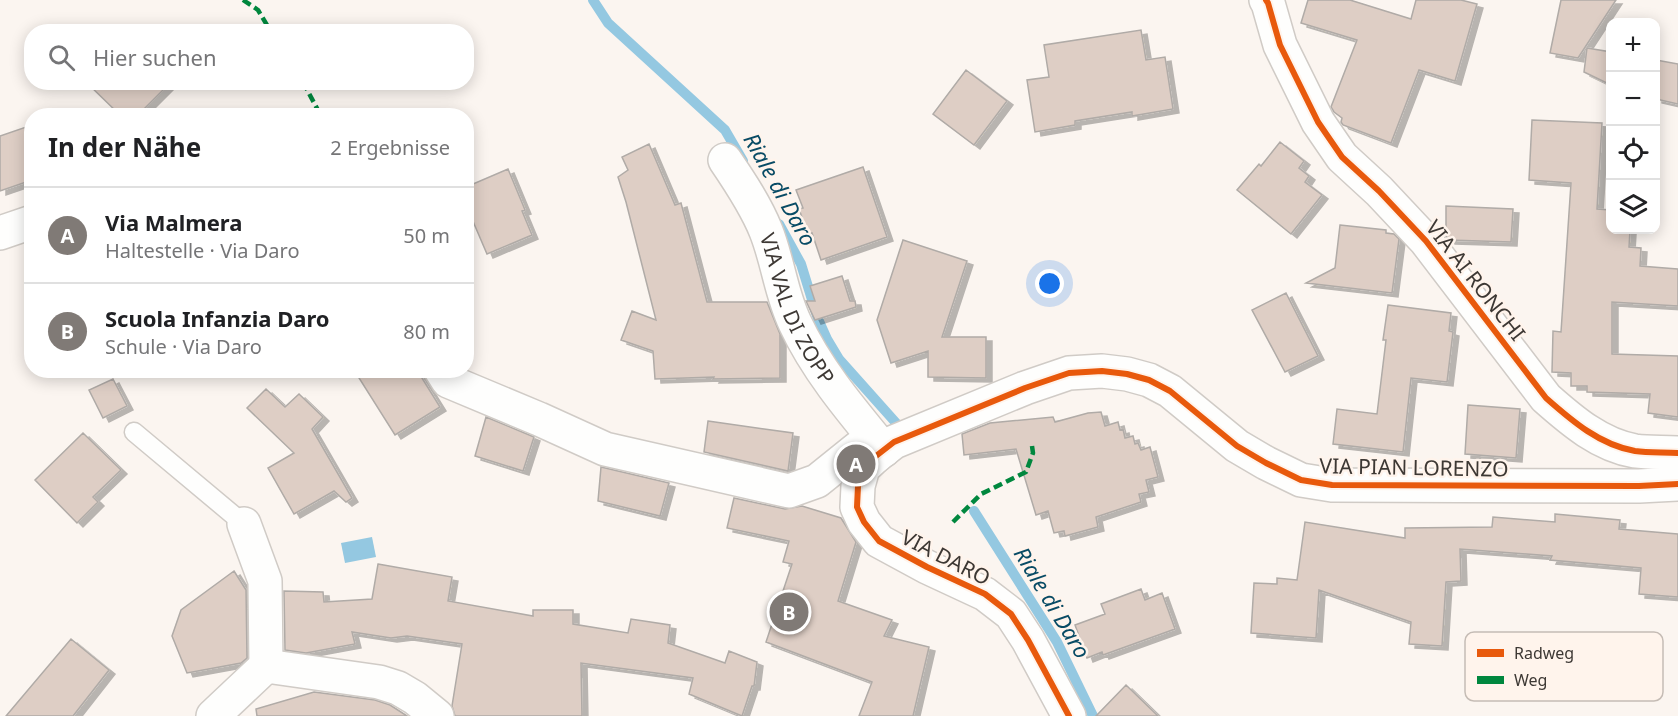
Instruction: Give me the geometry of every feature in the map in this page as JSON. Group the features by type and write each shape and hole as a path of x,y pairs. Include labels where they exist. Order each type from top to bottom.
{"street":[{"name":"VIA AI RONCHI","path":"1268,1 1280,45 1318,122 1342,157 1426,241 1546,398 1569,419 1614,446 1637,452 1678,453"},
{"name":"VIA VAL DI ZOPP","path":"725,160 741,183 766,231 794,321 809,351 836,390 894,445"},
{"path":"0,233 24,225"},
{"name":"VIA PIAN LORENZO","path":"894,445 991,402 1069,373 1102,371 1149,380 1170,391 1237,446 1301,480 1332,485 1639,486 1678,484"},
{"path":"446,378 448,381 605,449 789,491 816,481 858,448 894,445"},
{"name":"VIA DARO","path":"894,445 863,468 856,507 864,522 879,541 985,594 1011,614 1028,640 1069,716"},
{"path":"220,709 266,666 265,581 244,524"},
{"path":"266,666 379,682 407,693 437,716"}],"lane":[{"path":"134,432 244,524"},
{"path":"193,716 208,706 220,709"}],"water":[{"path":"372,537 376,557 345,563 341,543"}],"building":[{"path":"1308,0 1350,0 1411,19 1416,0 1461,0 1477,4 1455,81 1419,70 1391,143 1343,125 1342,118 1331,107 1357,40 1301,23"},
{"path":"1561,0 1616,0 1578,58 1550,53"},
{"path":"1141,30 1146,60 1165,57 1173,109 1132,116 1132,112 1075,121 1075,125 1035,132 1027,80 1049,77 1044,45"},
{"path":"1587,48 1606,51 1606,83 1584,72"},
{"path":"1660,61 1678,64 1678,104 1660,100"},
{"path":"966,70 1007,101 974,145 933,114"},
{"path":"94,90 163,90 145,108 113,108"},
{"path":"1532,120 1602,123 1597,209 1606,210 1606,234 1630,234 1629,247 1641,248 1640,266 1678,269 1678,306 1612,302 1612,354 1678,356 1678,417 1648,413 1650,394 1587,392 1587,386 1571,386 1571,373 1552,372 1553,331 1561,332 1571,183 1529,180"},
{"path":"24,128 24,183 0,191 0,136"},
{"path":"1280,142 1304,161 1299,168 1309,176 1305,182 1322,195 1291,234 1237,190 1259,164 1261,166"},
{"path":"649,144 675,205 681,203 707,302 767,302 780,334 780,378 655,379 653,351 621,340 632,311 656,320 618,177 628,170 622,157"},
{"path":"863,167 887,237 821,260 812,233 808,234 799,209 803,208 796,190"},
{"path":"508,169 525,210 522,211 532,235 487,254 474,224 474,184"},
{"path":"1446,206 1513,209 1511,242 1449,240 1446,236"},
{"path":"1340,225 1386,230 1386,233 1394,234 1399,239 1392,293 1306,283 1335,268"},
{"path":"903,240 967,261 942,337 986,337 986,378 928,377 928,351 891,363 877,320"},
{"path":"842,276 850,301 855,301 856,307 815,320 806,301 815,301 810,286"},
{"path":"1286,293 1318,356 1285,372 1252,310"},
{"path":"1388,305 1451,313 1449,331 1453,332 1447,382 1411,378 1403,452 1333,444 1337,409 1377,414"},
{"path":"359,378 422,378 440,407 395,435"},
{"path":"113,379 127,406 103,418 89,390"},
{"path":"266,389 285,407 299,394 323,417 312,429 352,498 346,502 334,491 294,514 268,468 294,453 247,408"},
{"path":"1468,405 1520,409 1516,458 1465,454"},
{"path":"1101,412 1105,426 1118,422 1125,438 1133,436 1135,444 1138,443 1141,450 1150,447 1158,477 1146,480 1149,492 1139,494 1141,502 1096,517 1098,527 1065,536 1064,531 1054,533 1048,511 1036,515 1016,449 964,455 962,434 990,423 1053,417 1055,422"},
{"path":"486,417 534,437 523,471 475,456"},
{"path":"708,421 793,433 788,471 704,452"},
{"path":"83,433 121,470 93,497 98,502 77,523 35,480"},
{"path":"601,467 669,483 660,516 598,501"},
{"path":"734,498 785,509 802,506 841,518 856,542 838,601 892,620 884,636 929,647 913,716 859,716 872,682 766,642 792,564 783,562 789,541 727,528"},
{"path":"1555,514 1620,520 1619,529 1678,534 1678,597 1639,594 1641,568 1550,560 1552,556 1460,549 1461,581 1446,582 1442,646 1409,644 1411,622 1319,590 1316,638 1251,633 1254,583 1277,584 1277,578 1297,580 1305,522 1405,538 1405,528 1492,527 1493,517 1555,522"},
{"path":"378,564 452,577 448,601 533,616 533,610 573,610 573,624 628,633 631,619 670,625 668,643 725,663 729,651 757,662 754,686 752,686 742,716 689,694 693,678 581,663 582,716 455,716 452,706 462,644 407,636 391,638 352,632 355,644 306,653 285,650 284,591 323,592 324,602 372,599"},
{"path":"234,571 246,590 247,658 241,663 187,673 172,636 181,610"},
{"path":"1141,589 1145,600 1162,593 1175,629 1103,655 1102,652 1087,658 1075,625 1105,614 1101,604"},
{"path":"71,639 109,670 73,716 6,716"},
{"path":"1126,685 1158,716 1096,716"},
{"path":"314,692 375,700 390,705 407,716 257,716 256,709"}],"waterway":[{"name":"Riale di Daro","path":"593,0 608,23 725,130 743,161"},
{"name":"Riale di Daro","path":"779,224 801,264 818,319 827,339 839,359 897,424"},
{"name":"Riale di Daro","path":"974,511 1057,642 1093,716"}],"marked path":[{"path":"243,0 258,10 266,24"},
{"path":"307,90 317,108"},
{"path":"953,522 981,494 1026,472 1033,453 1032,446"}],"cycle path":[{"path":"1266,0 1280,45 1318,122 1342,157 1379,191 1426,241 1546,398 1598,438 1635,451 1678,453"},
{"path":"1069,716 1028,640 1011,614 985,594 879,541 864,522 857,507 858,486 863,468 894,442 1025,388 1069,373 1102,371 1149,380 1170,391 1237,446 1301,480 1332,485 1639,486 1678,484"}],"place":[{"name":"Via Malmera","path":"856,464"},
{"name":"Scuola Infanzia Daro","path":"789,612"}]}
